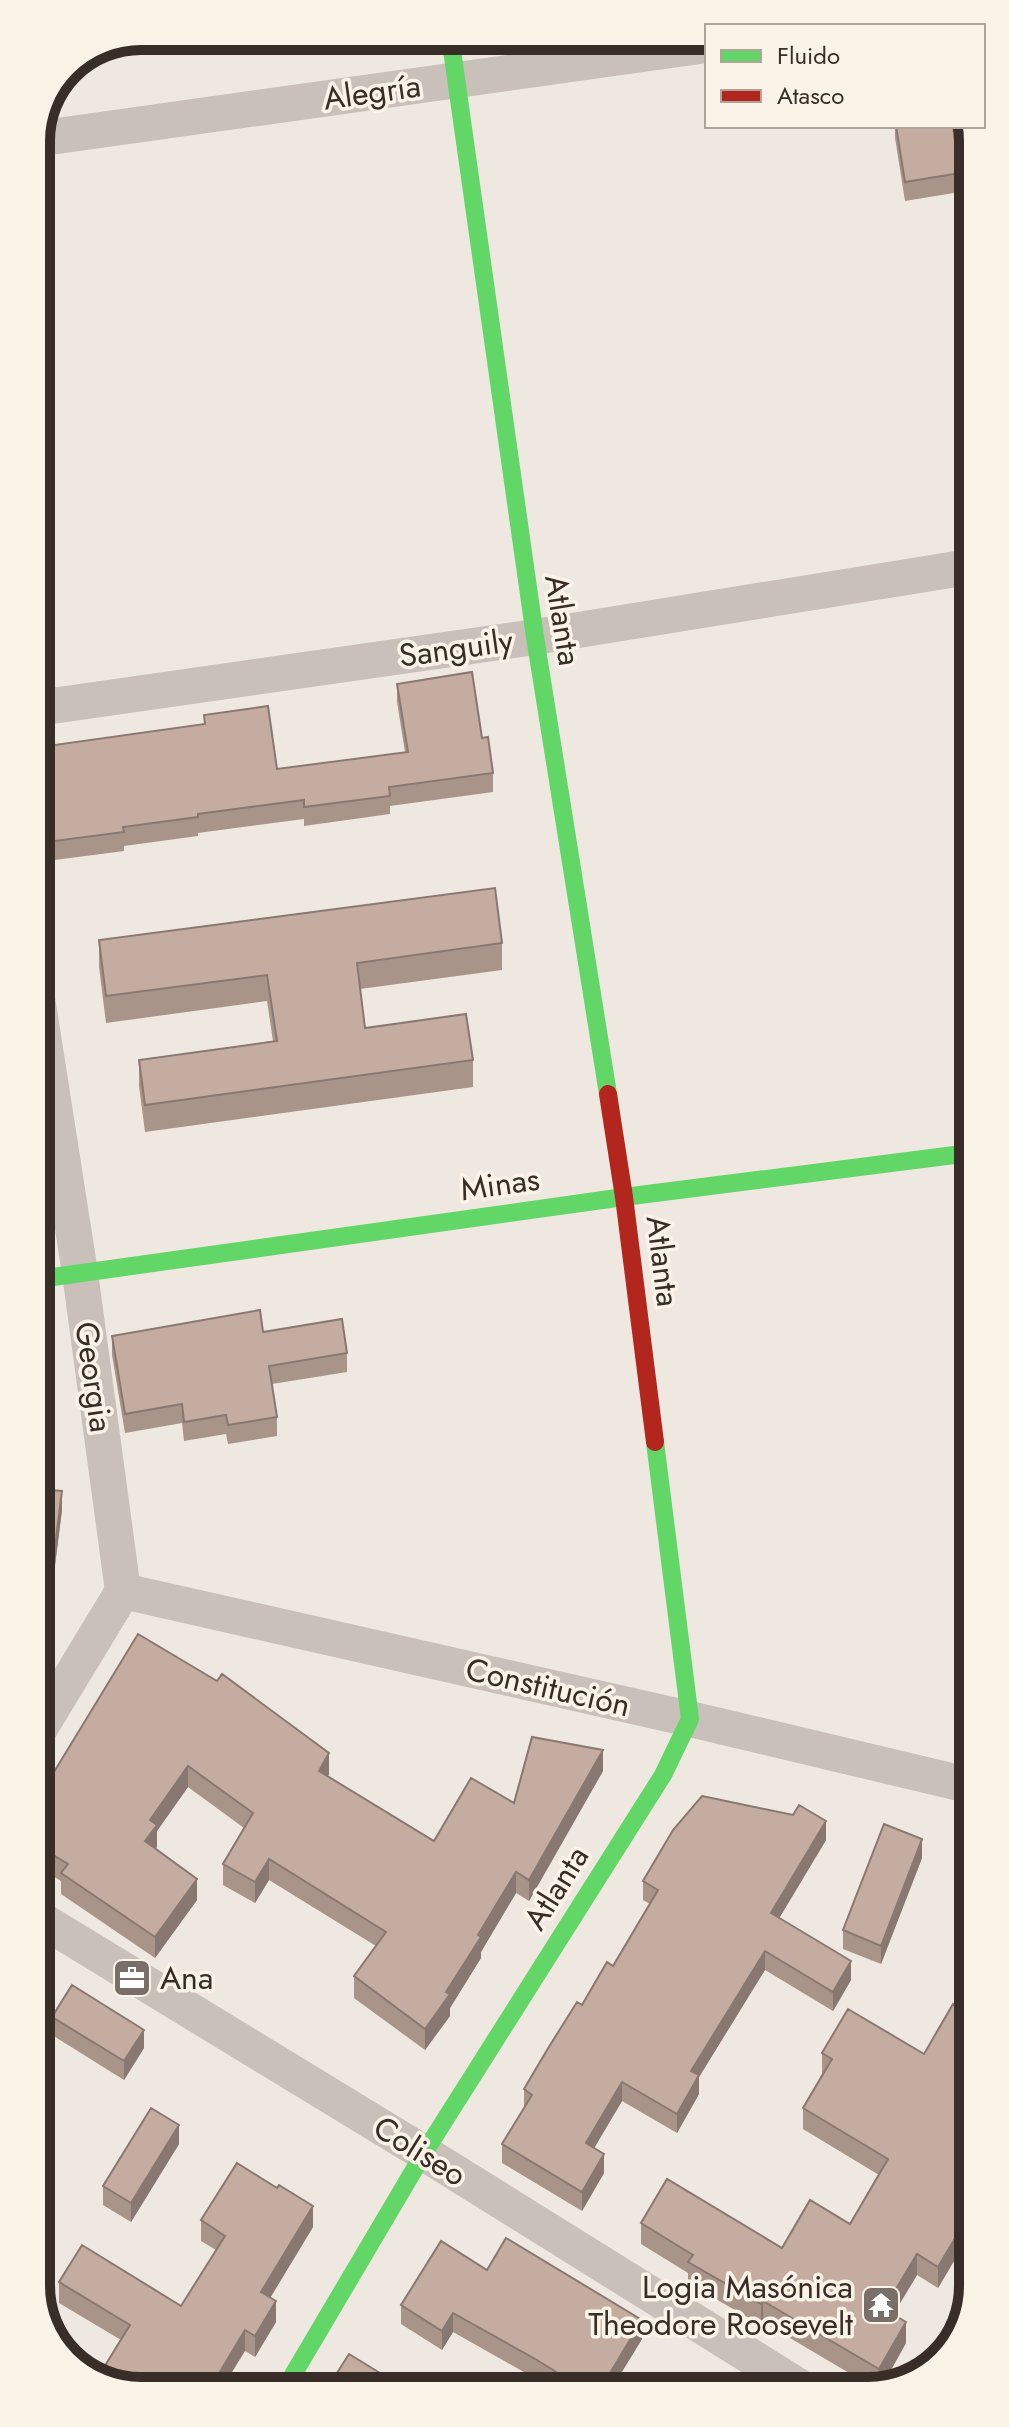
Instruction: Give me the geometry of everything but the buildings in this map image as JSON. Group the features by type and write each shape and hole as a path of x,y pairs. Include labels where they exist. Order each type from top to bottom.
{"street":[{"name":"Atlanta","path":"292,2377 424,2153 663,1775 690,1719 624,1197 535,637 452,50"},
{"name":"Alegría","path":"50,137 671,50"},
{"name":"Sanguily","path":"50,706 535,637 959,569"},
{"name":"Georgia","path":"50,1081 80,1273 123,1591"},
{"name":"Minas","path":"50,1277 624,1197 959,1154"},
{"name":"Constitución","path":"123,1591 959,1783"},
{"path":"50,1711 123,1591"},
{"name":"Coliseo","path":"50,1925 784,2377"}],"traffic: fast":[{"path":"452,50 535,637 608,1094"},
{"path":"50,1277 624,1197 959,1154"},
{"path":"292,2377 424,2153 663,1775 690,1719 655,1442"}],"traffic: jam":[{"path":"608,1094 655,1442"}],"place":[{"name":"Ana","path":"132,1978"},
{"name":"Logia Masónica Theodore Roosevelt","path":"881,2305"}]}
